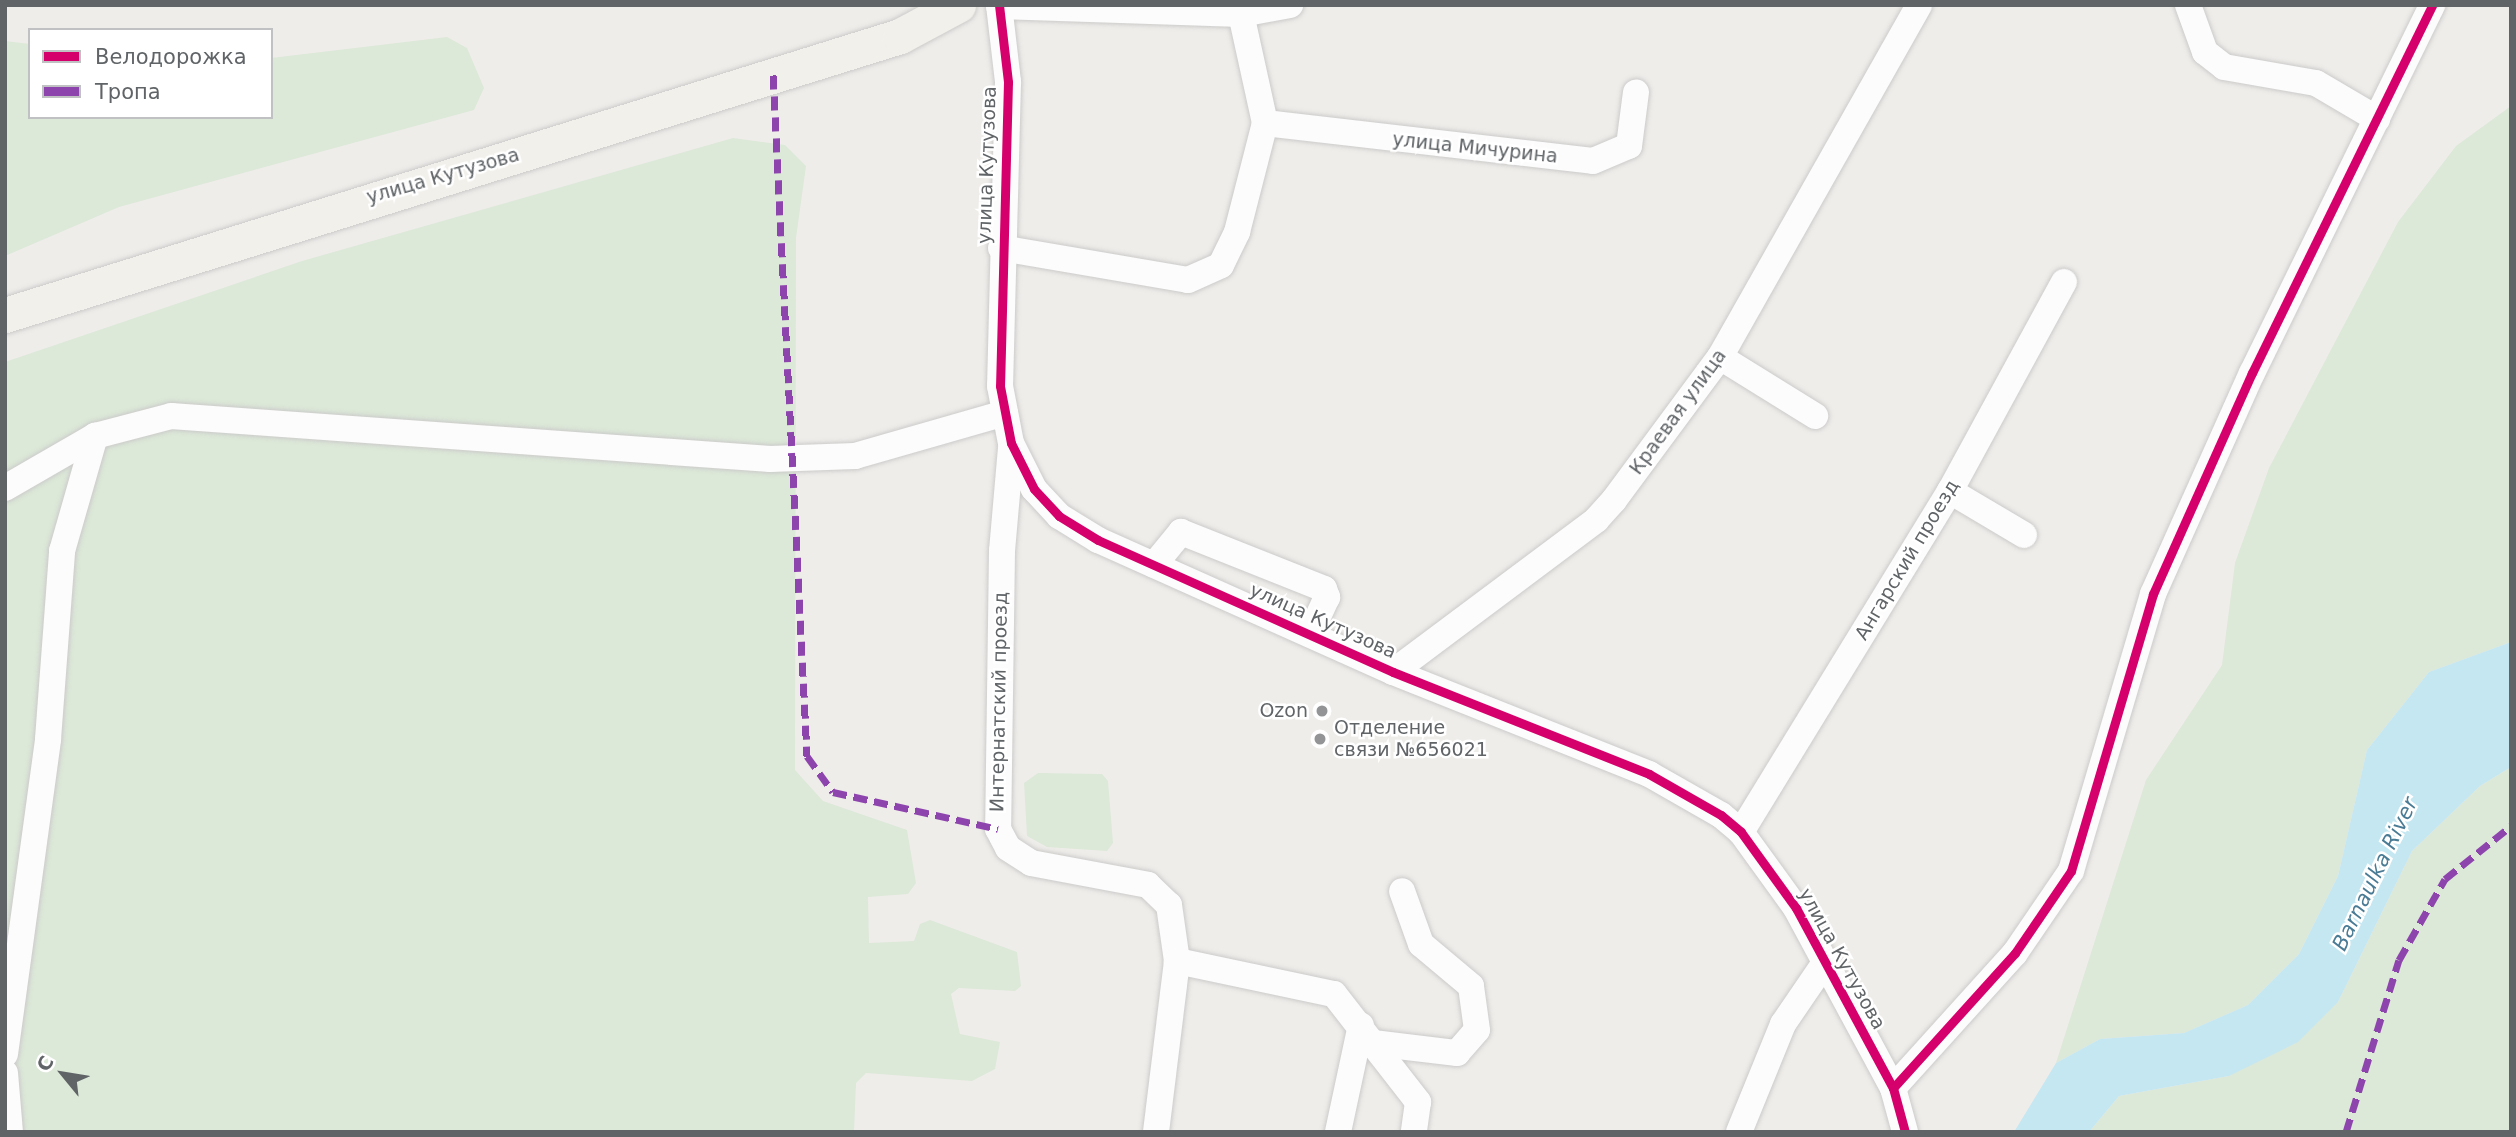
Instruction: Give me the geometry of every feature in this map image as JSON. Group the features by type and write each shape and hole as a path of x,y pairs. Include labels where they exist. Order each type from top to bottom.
{"main road":[{"name":"улица Кутузова","path":"5,315 900,36 958,5"}],"street":[{"path":"999,5 1241,14 1290,5"},
{"name":"улица Кутузова","path":"999,5 1008,82 1001,248 1005,413 1012,443 1024,473 1059,516 1154,565 1393,672 1649,774 1741,832 1826,961 1893,1088 1905,1132"},
{"name":"Краевая улица","path":"1393,672 1596,520 1720,357 1919,5"},
{"path":"2188,5 2205,52 2224,66 2316,83 2377,119"},
{"path":"1893,1088 2015,953 2071,872 2153,594 2432,5"},
{"path":"1001,248 1168,278 1209,274 1233,242 1265,123 1241,14"},
{"name":"улица Мичурина","path":"1265,123 1593,161 1629,146 1636,92"},
{"name":"Ангарский проезд","path":"1741,832 1950,491 2064,282"},
{"path":"1720,357 1815,416"},
{"path":"5,488 95,436 171,416 794,459 855,456 1005,413"},
{"path":"5,1054 48,739 62,551 95,436"},
{"name":"Интернатский проезд","path":"1012,443 1002,551 998,829 1008,848 1031,863 1149,885 1176,923 1177,961 1156,1132"},
{"path":"1950,491 2024,535"},
{"path":"1154,565 1181,532 1324,589 1327,597 1310,634"},
{"path":"1367,1034 1457,1053 1477,1030 1471,986 1421,944 1402,891"},
{"path":"1177,961 1326,989 1367,1034 1418,1102 1414,1132"},
{"path":"1739,1132 1783,1024 1826,961"},
{"path":"1338,1132 1367,1034"},
{"path":"5,1073 10,1132"}],"green space":[{"path":"447,37 467,48 484,88 474,110 119,207 5,256 5,41 28,44 28,119 273,119 273,58"},
{"path":"2511,106 2511,642 2429,672 2367,750 2338,876 2299,954 2248,1005 2184,1033 2100,1039 2056,1063 2146,780 2222,665 2235,563 2269,468 2398,222 2456,146"},
{"path":"733,138 785,145 806,166 796,238 795,770 823,801 907,830 916,883 908,894 868,897 869,943 914,941 920,924 930,920 1017,952 1021,986 1015,991 959,988 951,994 960,1034 1000,1042 995,1069 972,1081 866,1073 856,1083 854,1132 5,1132 5,362 302,261"},
{"path":"2511,767 2511,1132 2089,1132 2119,1096 2229,1076 2338,1002 2412,851 2480,786"},
{"path":"1038,773 1102,774 1108,781 1113,843 1107,851 1047,847 1027,836 1024,783"}],"water":[{"name":"Barnaulka River","path":"2511,642 2511,767 2480,786 2412,851 2338,1002 2298,1042 2229,1076 2119,1096 2089,1132 2014,1132 2056,1063 2100,1039 2184,1033 2248,1005 2299,954 2338,876 2367,750 2429,672"}],"marked path":[{"path":"773,75 807,756 833,792 998,829"},
{"path":"2346,1132 2399,960 2445,879 2511,826"}],"cycle path":[{"path":"999,5 1008,82 1000,386 1011,443 1034,489 1059,516 1098,540 1393,672 1649,774 1721,815 1741,832 1796,908 1893,1088 1905,1132"},
{"path":"1893,1088 2015,953 2071,871 2153,594 2252,373 2432,5"}],"place":[{"name":"Ozon","path":"1322,711"},
{"name":"Отделение связи №656021","path":"1320,739"}]}
